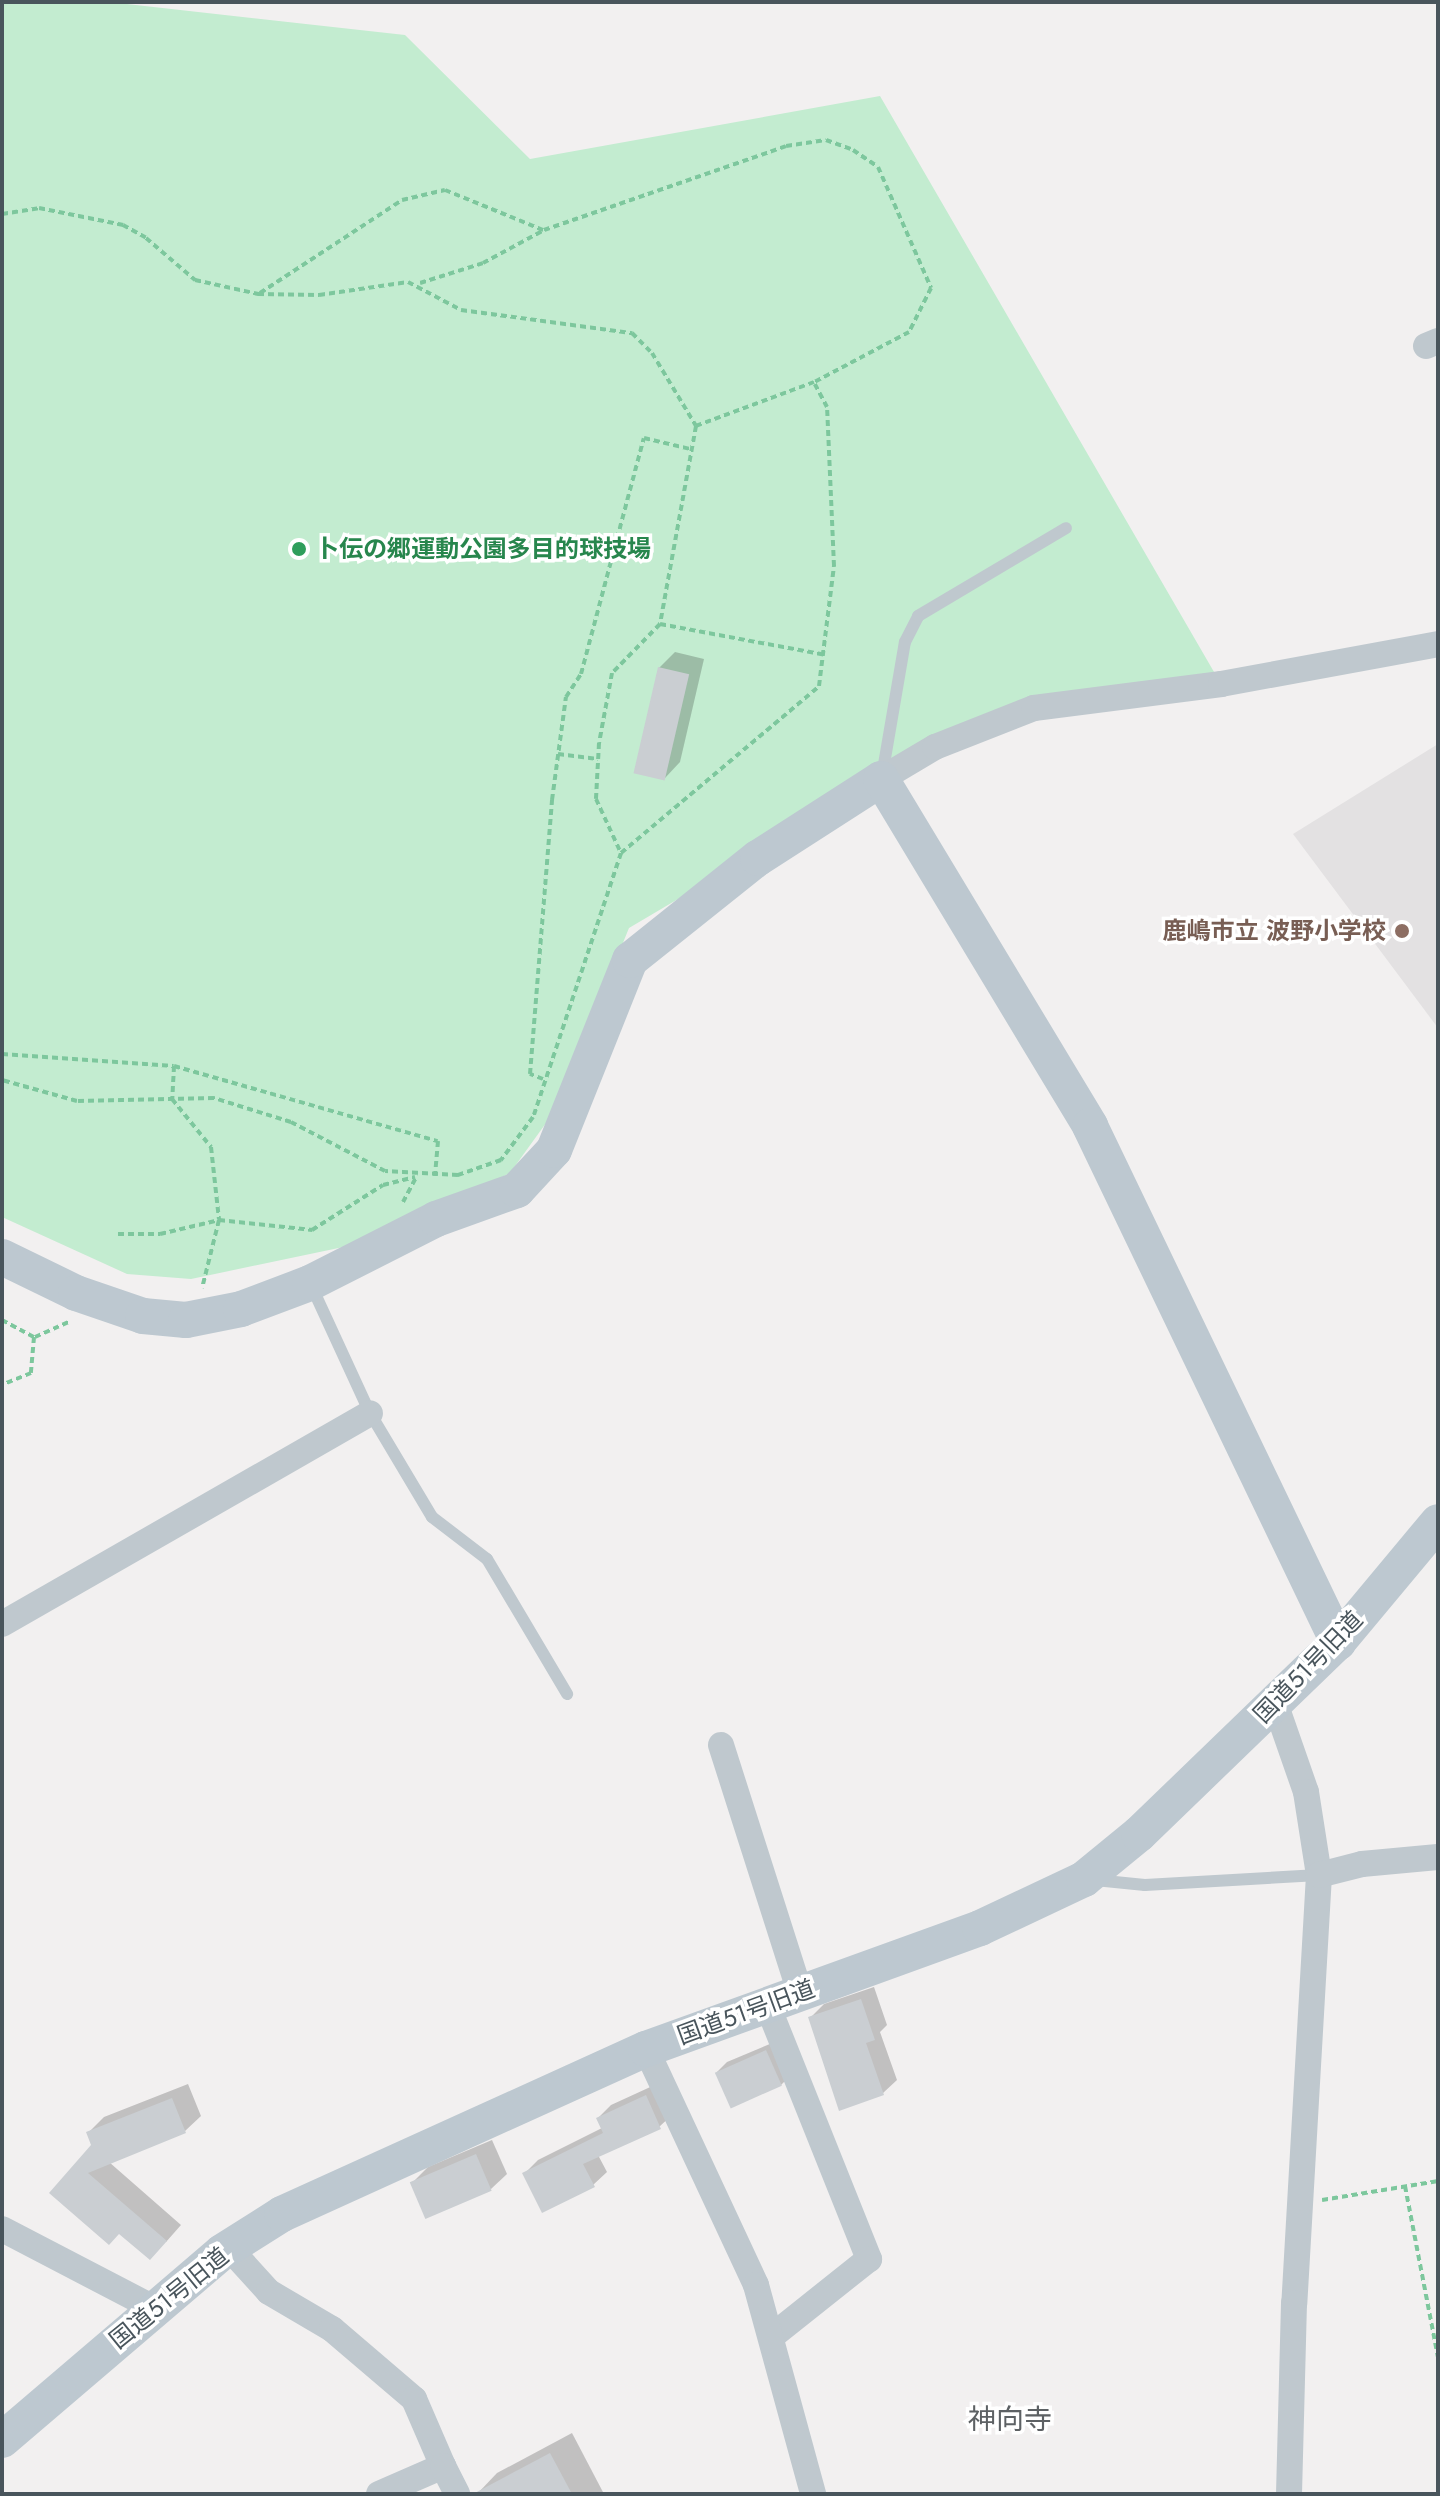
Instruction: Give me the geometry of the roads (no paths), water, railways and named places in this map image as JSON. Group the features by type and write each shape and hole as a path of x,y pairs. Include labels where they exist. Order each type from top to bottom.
{"street":[{"path":"2,1257 76,1293 143,1316 186,1320 241,1309 310,1283 436,1219 517,1190 554,1150 630,960 758,858 935,747 1034,708 1221,684 1438,644"},
{"path":"881,779 1090,1126 1338,1642"},
{"path":"2,1624 370,1413"},
{"name":"国道51号旧道","path":"2,2440 154,2308 229,2248 282,2214 646,2049 980,1928 1084,1879 1139,1834 1338,1642 1438,1522"},
{"path":"1275,1703 1306,1792 1319,1875 1300,2204 1289,2494"},
{"path":"721,1745 783,1998 869,2259 771,2337"},
{"path":"1319,1875 1362,1864 1438,1857"},
{"path":"646,2049 756,2285 813,2494"},
{"path":"2,2229 154,2308"},
{"path":"229,2248 269,2292 332,2329 414,2399 457,2494"},
{"path":"379,2494 443,2466"}],"lane":[{"path":"881,779 905,642 918,616 1066,528"},
{"path":"310,1283 370,1413 432,1517 487,1559 567,1694"},
{"path":"1084,1879 1145,1885 1319,1875"}],"place":[{"name":"卜伝の郷運動公園多目的球技場","path":"299,549"},
{"name":"鹿嶋市立 波野小学校","path":"1402,931"}],"district":[{"name":"神向寺","path":"1010,2420"}]}
